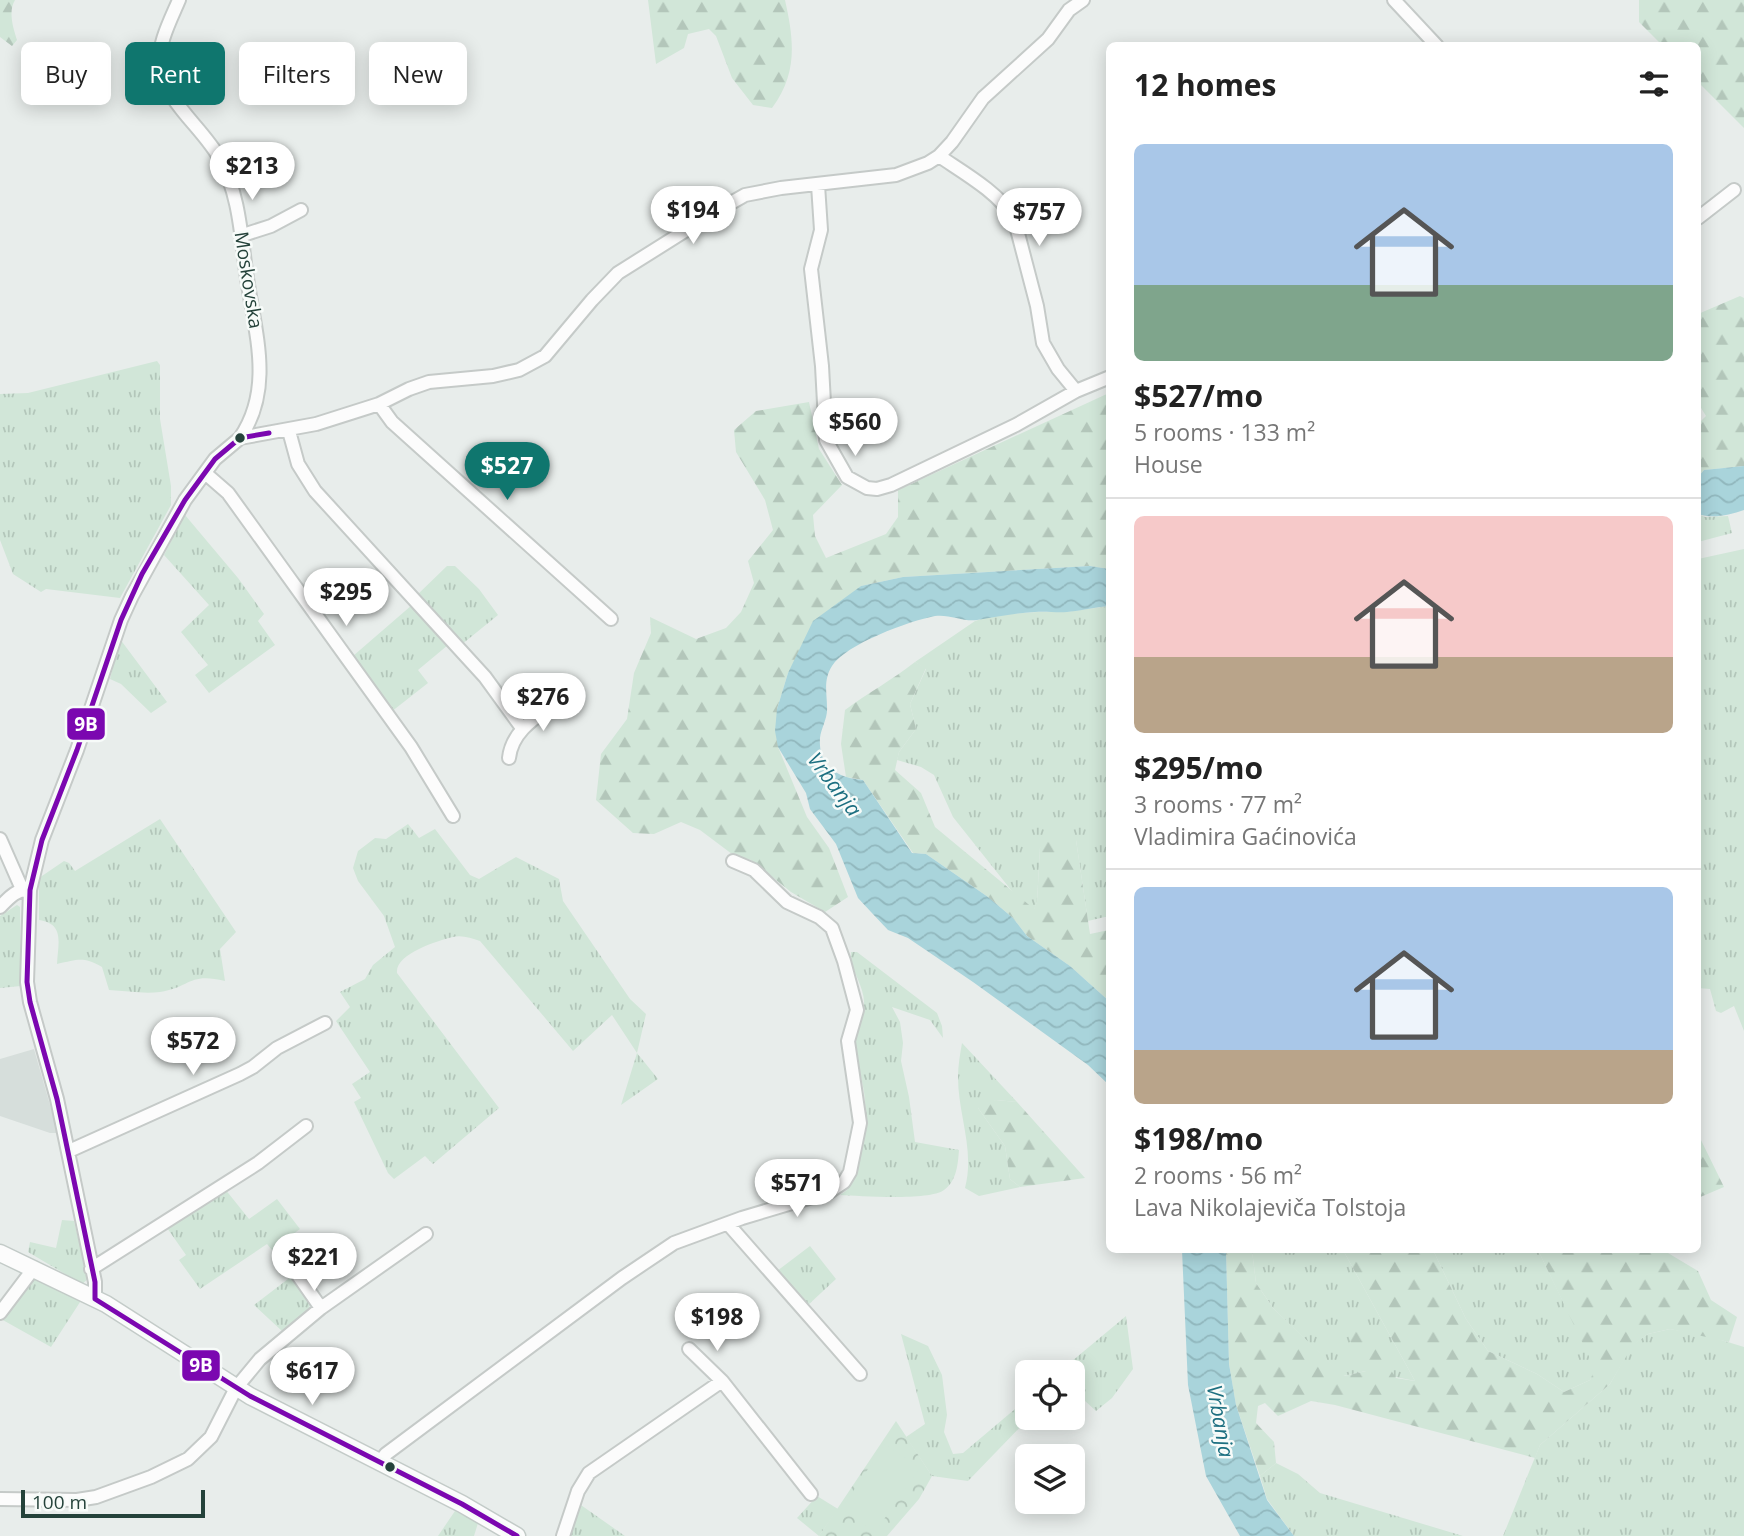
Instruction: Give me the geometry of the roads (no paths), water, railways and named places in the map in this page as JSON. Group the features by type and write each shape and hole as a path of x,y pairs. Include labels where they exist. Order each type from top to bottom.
{"street":[{"name":"Moskovska","path":"179,0 159,55 160,71 169,90 221,160 232,189 243,235 261,358 253,416 240,438"},
{"path":"95,1299 57,1099 41,1050 29,993 26,890 121,620 161,541 205,473 215,460 240,438 289,431 379,404 429,382 493,376 519,370 545,356 592,300 618,274 745,195 781,188 896,175 915,170 939,156 983,98 1048,39 1069,10 1083,0"},
{"path":"1394,0 1433,42"},
{"path":"939,156 975,181 1006,207 1014,218 1044,343 1058,369 1076,391"},
{"path":"818,185 821,230 811,269 822,366 823,413 826,440 847,477 867,488 877,489 891,485 1016,425 1076,391 1106,379"},
{"path":"1701,216 1734,190"},
{"path":"243,235 271,226 301,210"},
{"path":"379,404 392,422 611,619"},
{"path":"253,416 259,427 269,433"},
{"path":"289,431 298,464 315,491 485,677 522,728"},
{"path":"205,473 228,493 411,747 453,816"},
{"path":"509,758 512,744 522,728 558,701"},
{"path":"0,839 26,890"},
{"path":"379,1463 386,1454 622,1278 674,1243 837,1188 850,1172 860,1123 848,1041 856,1001 832,928 819,917 787,902 754,870 733,861"},
{"path":"0,907 26,890"},
{"path":"68,1151 240,1074 276,1048 326,1023"},
{"path":"91,1269 258,1163 306,1126"},
{"path":"729,1225 860,1374"},
{"path":"0,1499 77,1500 96,1497 170,1469 195,1454 207,1443 236,1388 267,1352 321,1308 426,1234"},
{"path":"281,1251 321,1308"},
{"path":"0,1253 95,1299 236,1388 462,1504 517,1536"},
{"path":"0,1313 34,1268"},
{"path":"689,1349 722,1381 811,1494"},
{"path":"563,1536 578,1491 589,1473 722,1381"}],"water":[{"path":"1744,466 1744,510 1721,516 1701,515 1701,474 1704,470"},
{"name":"Vrbanja","path":"1090,566 1106,569 1106,606 1067,612 1020,613 972,620 935,616 895,628 850,650 839,658 827,676 827,711 820,748 831,769 845,777 863,780 912,853 926,854 988,897 1013,918 1027,936 1070,966 1106,998 1106,1082 1088,1065 973,982 908,938 888,930 858,898 836,844 810,809 806,793 778,747 775,731 777,709 788,673 813,621 861,586 903,577"},
{"name":"Vrbanja","path":"1182,1253 1226,1253 1229,1364 1236,1405 1267,1500 1294,1536 1240,1536 1206,1476 1188,1385"}]}
